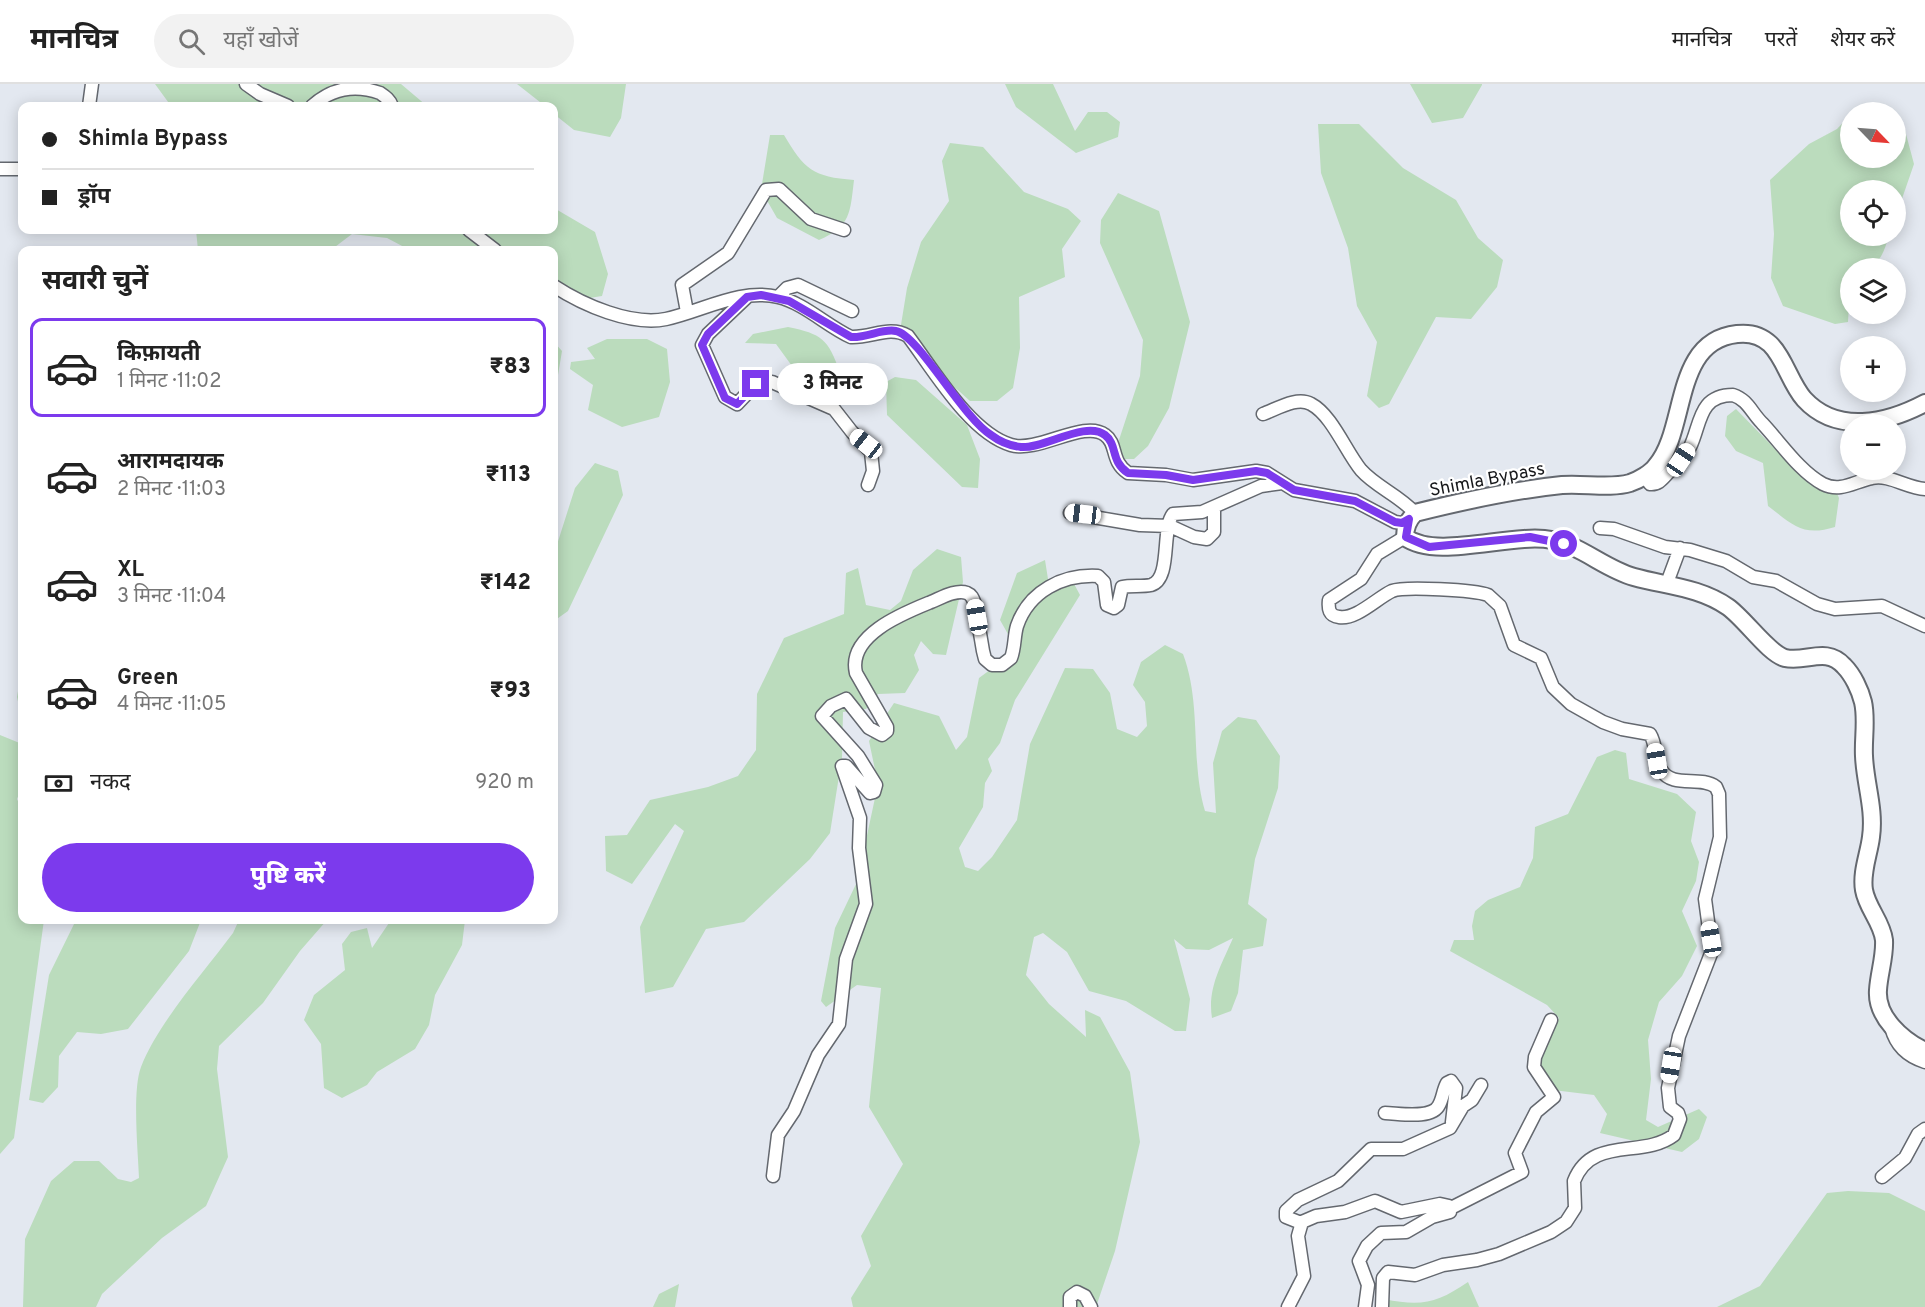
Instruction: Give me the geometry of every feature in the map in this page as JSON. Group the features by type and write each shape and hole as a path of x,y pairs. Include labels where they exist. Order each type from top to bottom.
{"highway":[{"path":"1644,476 1657,466 1666,447 1689,372 1706,348 1730,336 1738,334 1754,336 1773,346 1804,398 1819,411 1840,422 1860,423 1882,419 1906,412 1925,403"},
{"name":"Shimla Bypass","path":"1412,516 1462,501 1549,487 1629,483 1644,476"},
{"path":"1412,516 1406,537 1429,547 1530,537 1553,540 1576,547 1633,577 1667,583 1703,594 1727,606 1750,625 1768,648 1785,658 1831,656 1844,665 1856,683 1863,703 1864,756 1873,812 1871,837 1864,867 1864,890 1884,939 1878,993 1880,1007 1890,1023 1904,1038 1925,1050"}],"street":[{"path":"90,102 92,84"},
{"path":"246,84 260,94 279,102"},
{"path":"317,102 337,87 357,85 378,92 388,102"},
{"path":"0,169 18,169"},
{"path":"687,312 688,305 681,289 682,285 728,253 766,190 779,189 811,219 844,230"},
{"path":"474,234 490,246"},
{"path":"778,297 787,288 798,285 852,311"},
{"path":"558,288 589,306 629,317 665,319 715,303 747,297 778,297 851,337 865,338 890,330 908,336 971,417 989,435 1010,444 1034,446 1089,430 1105,435 1111,443 1115,460 1128,473 1166,475 1193,480 1256,471 1267,473 1282,483 1305,493 1355,501 1395,522 1402,523 1412,516 1398,495 1362,471 1331,425 1312,404 1304,401 1293,402 1263,414"},
{"path":"747,297 708,334 702,345 725,398 737,404 756,384 771,382 834,409 871,452 873,471 868,485"},
{"path":"1644,476 1650,484 1661,481 1690,448 1699,416 1706,407 1715,398 1733,394 1748,405 1760,422 1802,467 1821,483 1841,488 1872,477 1883,477 1913,488 1925,489"},
{"path":"773,1176 778,1135 794,1111 818,1055 839,1024 846,959 867,901 859,848 860,818 842,766 846,766 870,793 874,792 876,784 858,756 822,716 831,706 846,699 869,728 882,735 887,731 887,727 856,674 854,666 861,646 880,627 910,610 952,594 966,592 972,596 975,604 985,659 992,665 1002,665 1011,658 1017,626 1027,608 1050,585 1065,578 1098,576 1104,582 1107,605 1114,608 1118,605 1122,587 1151,585 1157,581 1164,564 1167,526 1173,514 1202,512 1261,486 1282,483"},
{"path":"1070,513 1140,525 1167,526 1194,537 1207,539 1214,532 1214,507"},
{"path":"1600,528 1614,529 1665,547 1680,548 1726,561 1759,579 1776,581 1817,604 1835,609 1881,606 1925,626"},
{"path":"1382,1307 1383,1278 1388,1272 1415,1275 1443,1265 1486,1258 1551,1232 1566,1222 1574,1212 1576,1206 1574,1180 1587,1162 1604,1151 1663,1141 1676,1132 1680,1115 1670,1107 1668,1088 1679,1036 1712,951 1705,899 1720,837 1716,787 1703,780 1671,778 1659,768 1650,734 1622,729 1604,722 1560,694 1540,658 1514,645 1500,606 1488,595 1409,588 1394,590 1351,615 1341,618 1332,615 1328,609 1329,600 1361,579 1377,554 1406,537"},
{"path":"1667,583 1680,548"},
{"path":"1365,1307 1368,1285 1359,1261 1367,1246 1381,1233 1410,1231 1432,1217 1450,1212 1450,1208 1522,1172 1515,1153 1536,1112 1554,1097 1534,1067 1535,1057 1551,1020"},
{"path":"1890,1023 1898,1044 1906,1053 1925,1062"},
{"path":"1385,1113 1425,1114 1434,1111 1439,1106 1445,1085 1451,1081 1456,1088 1452,1126"},
{"path":"1450,1208 1447,1204 1440,1204 1401,1212 1376,1201 1342,1213 1316,1216 1301,1223 1286,1217 1289,1207 1338,1180 1368,1151 1376,1148 1403,1149 1452,1126 1462,1108 1472,1100 1481,1085"},
{"path":"1882,1177 1905,1158 1918,1134 1925,1129"},
{"path":"1288,1307 1304,1276 1298,1236 1301,1223"},
{"path":"1070,1307 1070,1297 1077,1292 1085,1296 1091,1307"}],"green space":[{"path":"155,84 401,84 422,102 168,102"},
{"path":"517,84 626,84 621,118 610,137 574,130 558,117 558,102 540,102"},
{"path":"1005,84 1053,84 1075,131 1088,112 1107,112 1120,122 1118,137 1076,153 1016,107"},
{"path":"1410,84 1482,85 1463,118 1432,123"},
{"path":"1318,124 1359,124 1403,168 1456,200 1478,238 1503,260 1497,287 1471,319 1436,317 1389,404 1379,408 1367,396 1377,342 1357,306 1348,248 1321,173"},
{"path":"1840,126 1840,168 1906,168 1906,134 1914,164 1906,187 1906,180 1840,180 1840,246 1886,246 1880,258 1840,258 1840,323 1835,324 1783,306 1771,278 1774,234 1770,180 1809,144"},
{"path":"770,135 784,135 798,156 811,169 840,179 854,180 847,217 843,224 830,235 819,240 777,218 761,190"},
{"path":"950,143 983,147 1024,192 1068,209 1081,221 1062,249 1065,277 1019,297 1020,348 1013,388 997,401 970,401 899,337 907,288 921,242 949,201 942,161"},
{"path":"1118,193 1159,211 1190,322 1169,408 1148,446 1134,459 1124,459 1117,446 1140,376 1143,340 1100,243 1101,220"},
{"path":"558,210 595,232 608,274 602,296 577,300 558,297 558,246 402,246 387,238 352,234 558,234"},
{"path":"196,234 352,234 336,246 198,246"},
{"path":"788,327 809,332 827,345 840,372 835,382 819,391 787,379 792,366 776,344 745,343 753,334"},
{"path":"607,339 647,339 667,349 670,382 659,417 622,427 588,410 593,385 570,369 571,362 595,359 587,348"},
{"path":"558,346 562,351 558,375"},
{"path":"895,377 916,380 967,425 980,459 978,488 962,487 887,415 886,382"},
{"path":"1736,409 1783,457 1806,474 1831,480 1839,498 1835,527 1815,531 1806,530 1792,524 1768,506 1763,463 1736,451 1725,436 1727,416"},
{"path":"595,463 618,471 623,495 568,611 558,618 558,541 575,488"},
{"path":"937,549 961,557 963,582 946,655 933,654 921,641 914,655 919,670 905,693 878,694 866,709 843,712 842,757 830,833 810,859 744,922 706,929 673,987 645,993 640,927 684,831 675,824 632,884 606,871 605,836 627,835 650,800 708,787 738,776 756,750 757,694 784,638 844,614 846,573 858,568 866,605 890,610 901,601 913,570"},
{"path":"1045,560 1048,579 1073,582 1080,595 1015,700 1000,743 988,759 992,771 985,783 983,807 959,848 965,867 978,871 992,857 1017,820 1030,744 1065,668 1093,669 1110,693 1117,729 1137,737 1147,726 1145,702 1133,685 1141,662 1165,645 1183,654 1189,673 1198,772 1205,811 1216,813 1213,763 1222,731 1238,717 1256,720 1280,756 1278,788 1255,859 1248,904 1267,919 1263,946 1243,950 1238,993 1231,1011 1212,1018 1214,986 1233,938 1209,950 1186,949 1174,939 1190,999 1186,1031 1175,1031 1126,1001 1089,991 1067,952 1043,933 1034,937 1026,975 1049,1004 1086,1037 1085,1010 1100,1017 1130,1072 1140,1142 1115,1251 1096,1307 853,1307 851,1298 871,1266 861,1236 903,1164 869,1107 881,988 857,985 826,1007 821,1001 835,928 857,882 878,784 869,741 894,703 939,716 956,750 967,737 979,678 1017,650 1000,620 1017,573"},
{"path":"0,735 18,742 18,924 43,924 14,1138 0,1154"},
{"path":"1615,750 1626,753 1629,779 1677,794 1696,812 1691,841 1699,862 1696,881 1682,911 1697,946 1682,976 1659,1002 1648,1040 1651,1079 1646,1120 1658,1127 1699,1109 1707,1117 1699,1139 1682,1152 1600,1133 1607,1114 1594,1095 1553,1090 1542,1078 1539,1052 1559,1018 1547,1005 1450,951 1454,940 1474,940 1472,926 1475,911 1488,900 1520,887 1533,858 1535,827 1568,814 1597,757"},
{"path":"74,924 199,924 189,951 128,1029 101,1034 77,1032 59,1056 58,1087 43,1103 29,1100 49,975"},
{"path":"237,924 324,924 300,951 263,1003 219,1046 217,1069 228,1157 206,1206 162,1238 102,1294 96,1307 23,1307 25,1239 51,1181 74,1161 99,1161 118,1179 131,1182 139,1178 136,1106 141,1067 158,1033 233,933"},
{"path":"388,924 465,924 462,945 435,995 429,1025 415,1049 377,1072 367,1085 342,1098 324,1088 321,1044 304,1020 314,995 345,970 342,944 351,932 367,928 372,948"},
{"path":"1848,1191 1889,1193 1925,1211 1925,1307 1717,1307 1760,1286 1827,1193"},
{"path":"1468,1282 1479,1307 1379,1307 1384,1299 1419,1303 1438,1299"},
{"path":"679,1284 675,1307 653,1307 659,1294"}],"route":[{"path":"756,384 743,401 737,404 725,398 703,350 703,339 747,297 761,295 778,297 851,337 865,338 890,330 908,336 971,417 989,435 1010,444 1021,447 1034,446 1089,430 1105,435 1111,443 1115,460 1120,468 1128,473 1166,475 1193,480 1244,472 1267,473 1294,490 1355,501 1395,522 1402,523 1409,519 1405,530 1406,537 1410,541 1429,547 1490,543 1530,537 1564,544"}]}
